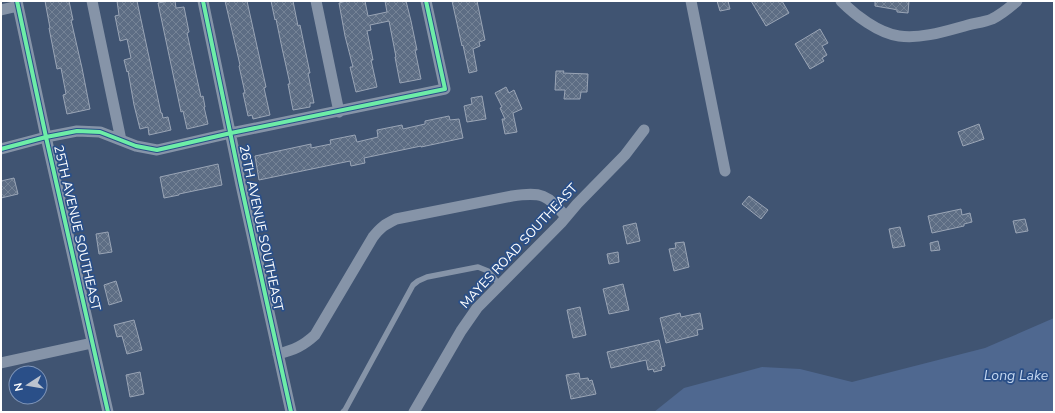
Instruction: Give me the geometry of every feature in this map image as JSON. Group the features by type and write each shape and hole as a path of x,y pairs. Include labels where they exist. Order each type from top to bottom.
{"street":[{"path":"92,1 121,140"},
{"name":"26TH AVENUE SOUTHEAST","path":"203,1 241,185 291,412"},
{"path":"316,1 339,112"},
{"path":"1,149 77,131 100,132 136,146 157,150 231,133 339,112 444,89 426,1"},
{"path":"691,1 725,171"},
{"path":"841,1 866,22 883,31 898,36 920,36 990,20 1005,12 1017,1"},
{"name":"25TH AVENUE SOUTHEAST","path":"1,10 18,4 46,138 108,412"},
{"name":"MAYES ROAD SOUTHEAST","path":"414,412 461,331 477,308 566,217 625,154 644,130"},
{"path":"278,354 293,351 307,343 315,335 373,237 381,227 396,219 512,196 530,194 542,196 556,204 566,217"},
{"path":"1,363 92,343"}],"lane":[{"path":"343,412 413,285 427,277 478,267 488,272 500,285"}],"water":[{"name":"Long Lake","path":"1054,318 1054,412 654,412 684,388 762,367 800,369 852,382 985,348"}],"building":[{"path":"45,1 69,1 73,20 71,20 90,109 67,114 63,95 66,94 61,68 57,69"},
{"path":"117,1 137,1 161,113 163,118 168,117 171,130 149,135 148,127 140,129 128,71 127,72 124,60 131,58 127,39 120,41 115,16 119,15"},
{"path":"175,1 176,8 184,7 189,32 187,33 201,97 203,96 208,124 187,129 183,111 181,112 158,3"},
{"path":"225,1 247,1 266,87 264,88 270,115 253,119 252,115 248,116 243,93 245,93 240,65"},
{"path":"271,1 293,1 298,26 300,25 310,73 308,73 314,103 310,103 310,107 293,110 288,84 290,84"},
{"path":"346,1 365,1 368,16 387,12 385,1 406,1 417,50 415,50 421,79 400,83 389,21 370,25 371,30 367,31 377,87 356,92 350,67 353,67 339,3"},
{"path":"452,1 477,1 485,40 479,42 480,46 473,49 477,71 469,73"},
{"path":"717,1 728,1 730,9 720,11"},
{"path":"751,1 782,1 789,13 766,26"},
{"path":"875,1 909,1 908,13 897,12 897,10 875,6"},
{"path":"820,29 828,43 822,46 827,55 822,58 824,61 810,69 795,44"},
{"path":"556,71 564,71 563,73 588,74 587,92 581,92 580,99 564,99 565,90 555,90"},
{"path":"506,87 509,93 514,90 522,109 513,113 517,132 505,134 502,119 505,119 500,108 502,107 495,93"},
{"path":"482,96 486,119 467,122 464,106 472,104 471,98"},
{"path":"449,116 450,120 459,119 463,138 364,158 365,163 351,166 350,161 259,180 255,156 311,144 311,148 331,144 330,140 355,135 357,142 378,137 377,130 402,125 403,129 425,124 425,121"},
{"path":"979,124 984,139 963,146 958,132"},
{"path":"218,164 222,185 164,198 160,177"},
{"path":"14,178 18,194 1,198 1,181"},
{"path":"749,196 768,210 761,219 742,204"},
{"path":"961,209 962,215 970,213 972,222 964,224 964,226 932,233 928,216"},
{"path":"1025,219 1028,231 1016,233 1013,221"},
{"path":"636,223 640,241 627,244 623,226"},
{"path":"900,227 905,246 893,248 889,229"},
{"path":"108,232 112,252 99,254 96,234"},
{"path":"938,241 940,250 931,251 930,243"},
{"path":"684,242 689,267 674,271 669,249 676,248 675,243"},
{"path":"618,252 619,262 609,264 607,254"},
{"path":"116,281 122,301 109,305 104,285"},
{"path":"623,284 629,310 609,314 603,289"},
{"path":"580,307 586,335 573,338 567,310"},
{"path":"680,313 681,317 700,313 703,329 697,330 698,335 666,343 660,318"},
{"path":"134,320 142,350 127,354 122,336 117,337 114,325"},
{"path":"659,340 665,366 661,367 662,370 654,372 653,369 648,370 646,360 611,368 607,352"},
{"path":"140,372 144,394 130,397 126,375"},
{"path":"579,373 580,379 588,378 589,381 592,380 596,394 571,399 566,375"}],"cycle path":[{"path":"17,1 108,412"},
{"path":"203,1 241,185 291,412"},
{"path":"1,149 46,137 77,131 100,132 136,146 157,150 231,133 445,89 426,1"}]}
